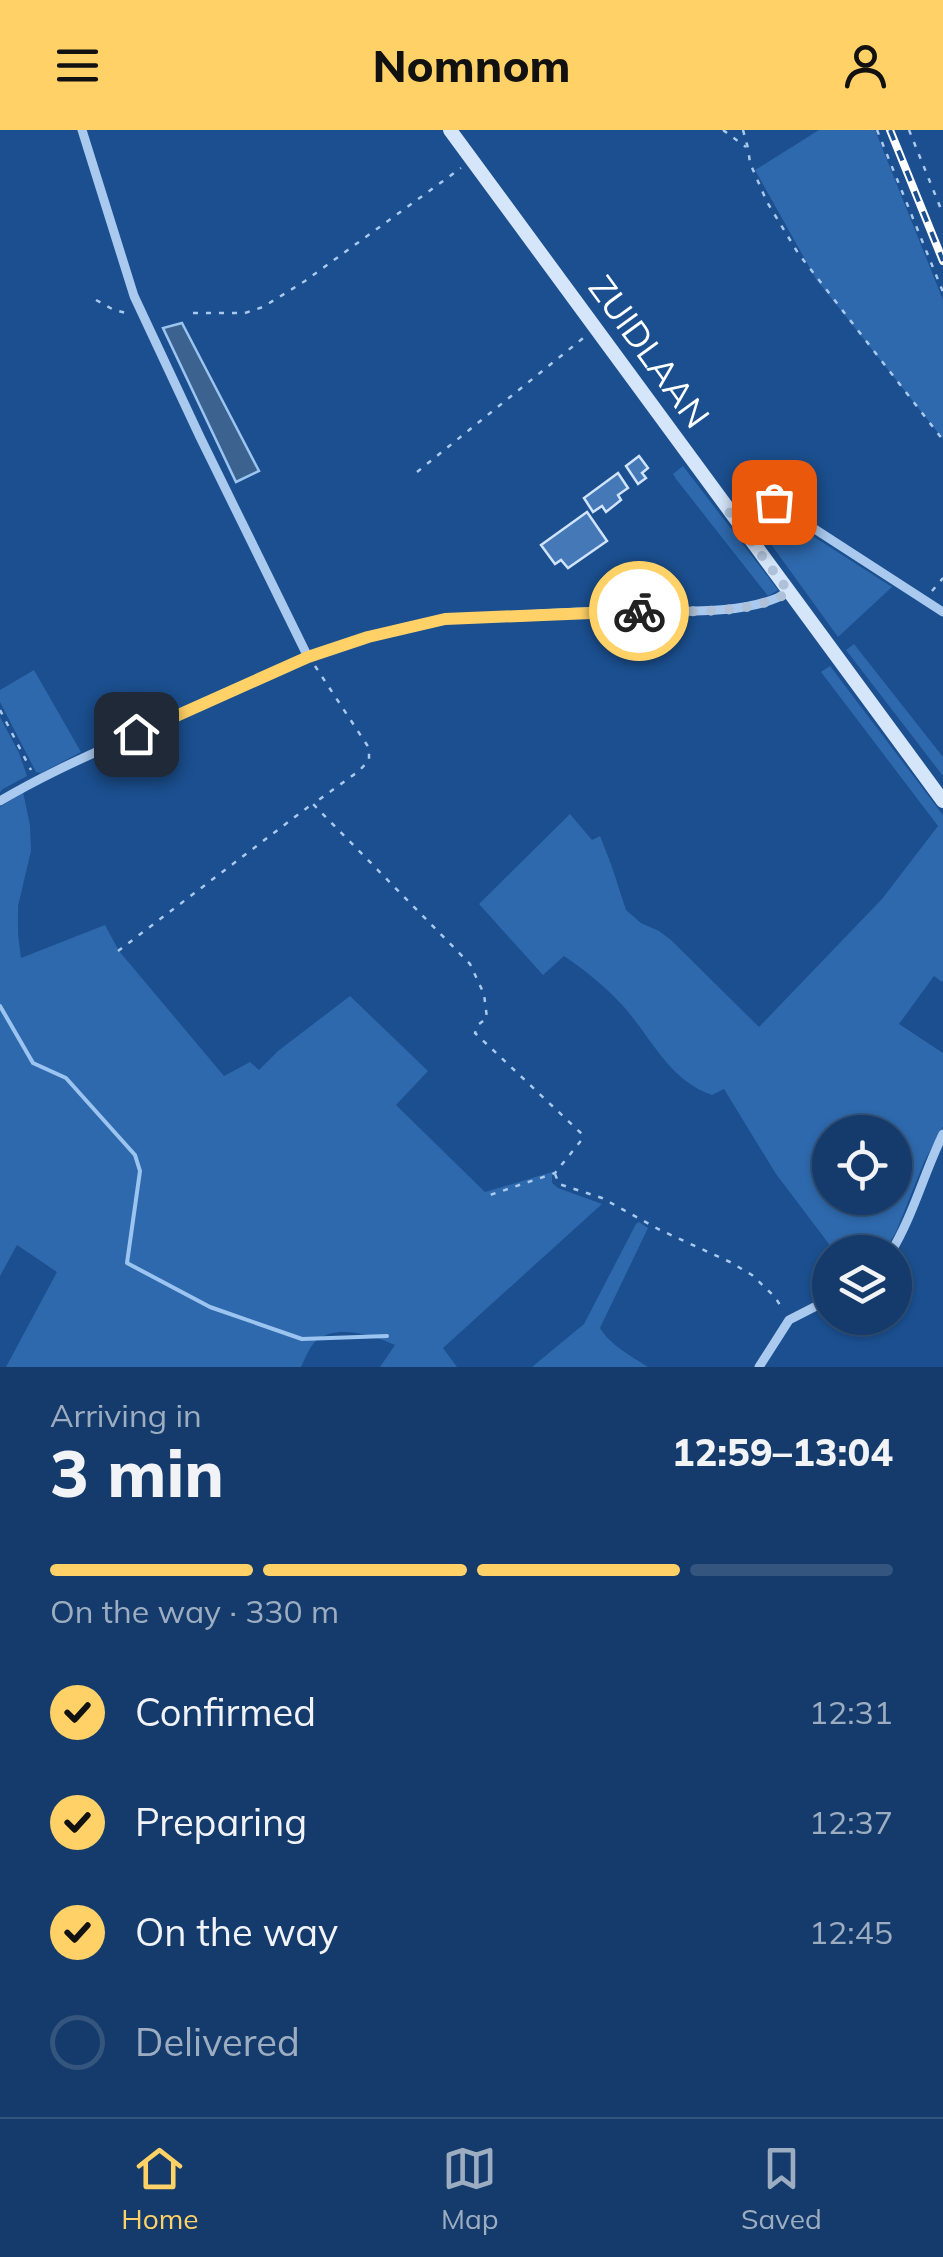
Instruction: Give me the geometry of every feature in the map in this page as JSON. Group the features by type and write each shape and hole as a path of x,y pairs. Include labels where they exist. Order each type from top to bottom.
{"main road":[{"name":"ZUIDLAAN","path":"450,130 943,801"}],"street":[{"path":"82,130 142,313 308,657"},
{"path":"729,512 747,497 774,502 943,612"},
{"path":"0,801 36,779 308,657 368,637 445,619 572,612 700,611 756,604 789,592"},
{"path":"901,1235 943,1134"},
{"path":"758,1367 789,1320 812,1308"}],"path":[{"path":"723,130 748,148"},
{"path":"742,130 750,163 767,202 798,253 943,440"},
{"path":"877,130 943,292"},
{"path":"909,130 943,214"},
{"path":"194,313 245,313 263,307 472,160"},
{"path":"96,300 114,310 142,313"},
{"path":"417,472 595,328"},
{"path":"924,599 943,578"},
{"path":"118,950 359,771 368,760 369,748 308,657"},
{"path":"0,710 36,779"},
{"path":"312,804 470,964 484,994 487,1018 475,1033 582,1134 556,1173 559,1184 602,1198 752,1275 775,1297 789,1320"},
{"path":"488,1196 556,1173"}],"shaded area":[{"path":"819,130 875,130 943,300 943,439 816,279 755,170"},
{"path":"182,323 259,471 236,482 163,328"},
{"path":"683,466 778,590 768,596 676,479 673,474"},
{"path":"765,509 892,587 838,637 755,522 756,515"},
{"path":"854,644 943,757 943,776 846,650"},
{"path":"830,666 943,815 943,980 934,976 899,1024 943,1053 943,1126 912,1192 912,1115 812,1115 812,1215 903,1215 894,1235 822,1235 776,1174 724,1089 712,1095 684,1080 617,1000 564,956 543,975 479,904 570,814 592,840 600,836 626,910 671,940 759,1027 882,899 938,826 821,672"},
{"path":"34,670 81,752 41,773 36,772 0,702 0,690"},
{"path":"0,717 27,776 0,792"},
{"path":"23,792 31,851 18,906 21,958 105,925 119,951 224,1076 250,1062 259,1070 350,996 428,1071 396,1105 485,1192 552,1172 552,1183 558,1188 602,1204 443,1348 457,1367 380,1367 395,1345 345,1332 317,1340 301,1367 6,1367 57,1272 17,1245 0,1276 0,807"},
{"path":"639,1222 648,1228 600,1328 615,1345 648,1367 532,1367 584,1324"}],"building":[{"path":"639,456 648,468 642,473 646,478 638,484 626,466"},
{"path":"618,473 628,488 618,495 621,500 606,512 602,506 593,512 584,498"},
{"path":"587,512 607,541 568,568 561,560 555,564 541,545"}],"waterway":[{"path":"0,1006 33,1063 66,1078 135,1155 140,1171 127,1263 210,1307 302,1339 387,1336"}],"railway":[{"path":"890,130 943,261"}],"way so far":[{"path":"639,611 700,611 756,604 789,592 729,512 747,497 774,502"}],"route":[{"path":"136,734 308,657 368,637 445,619 639,611"}]}
